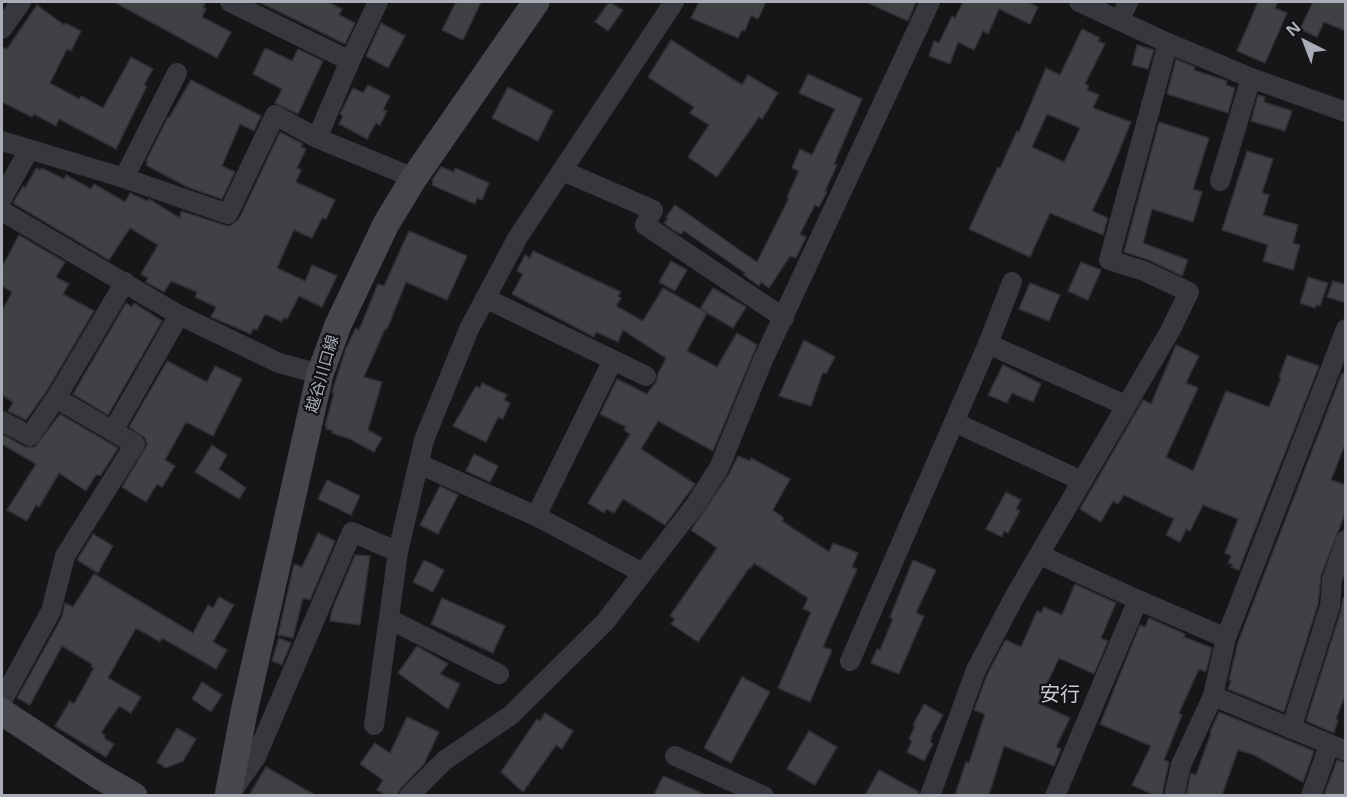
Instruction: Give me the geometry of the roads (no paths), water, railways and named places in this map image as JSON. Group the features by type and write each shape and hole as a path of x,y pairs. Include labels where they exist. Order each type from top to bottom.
{"main road":[{"name":"越谷川口線","path":"228,795 244,712 320,374 338,325 386,224 414,178 536,2"},
{"path":"2,712 96,774 134,795"}],"street":[{"path":"2,29 21,2"},
{"path":"230,2 350,61"},
{"path":"317,138 378,2"},
{"path":"374,725 398,552 424,440 469,329 518,237 674,2"},
{"path":"409,795 445,760 511,715 605,622 696,504 719,468 756,377 930,2"},
{"path":"1079,2 1124,10 1168,43 1251,78 1346,112"},
{"path":"930,795 976,670 1016,594 1170,331 1189,292 1144,271 1109,260 1168,43"},
{"path":"124,178 177,73"},
{"path":"1220,181 1251,78"},
{"path":"2,141 124,178 228,214 275,115 317,138 414,178"},
{"path":"2,198 28,150"},
{"path":"563,171 653,210 645,225 784,318"},
{"path":"2,211 179,315 279,363 320,374"},
{"path":"2,422 30,436 56,398 125,282"},
{"path":"850,661 988,344 1012,282"},
{"path":"485,298 646,376"},
{"path":"113,431 179,315"},
{"path":"1174,795 1180,765 1213,696 1226,638 1345,331"},
{"path":"988,344 1125,405"},
{"path":"537,516 613,360"},
{"path":"2,701 51,611 65,556 135,444 56,398"},
{"path":"954,422 1082,481"},
{"path":"419,464 537,516 643,573"},
{"path":"228,795 256,757 352,532 398,552"},
{"path":"1291,729 1330,606 1332,580 1346,540"},
{"path":"1040,555 1226,638"},
{"path":"1055,795 1138,600"},
{"path":"389,619 499,674"},
{"path":"1213,696 1337,749 1311,795"},
{"path":"675,756 764,795"}],"district":[{"name":"安行","path":"1060,695"}]}
